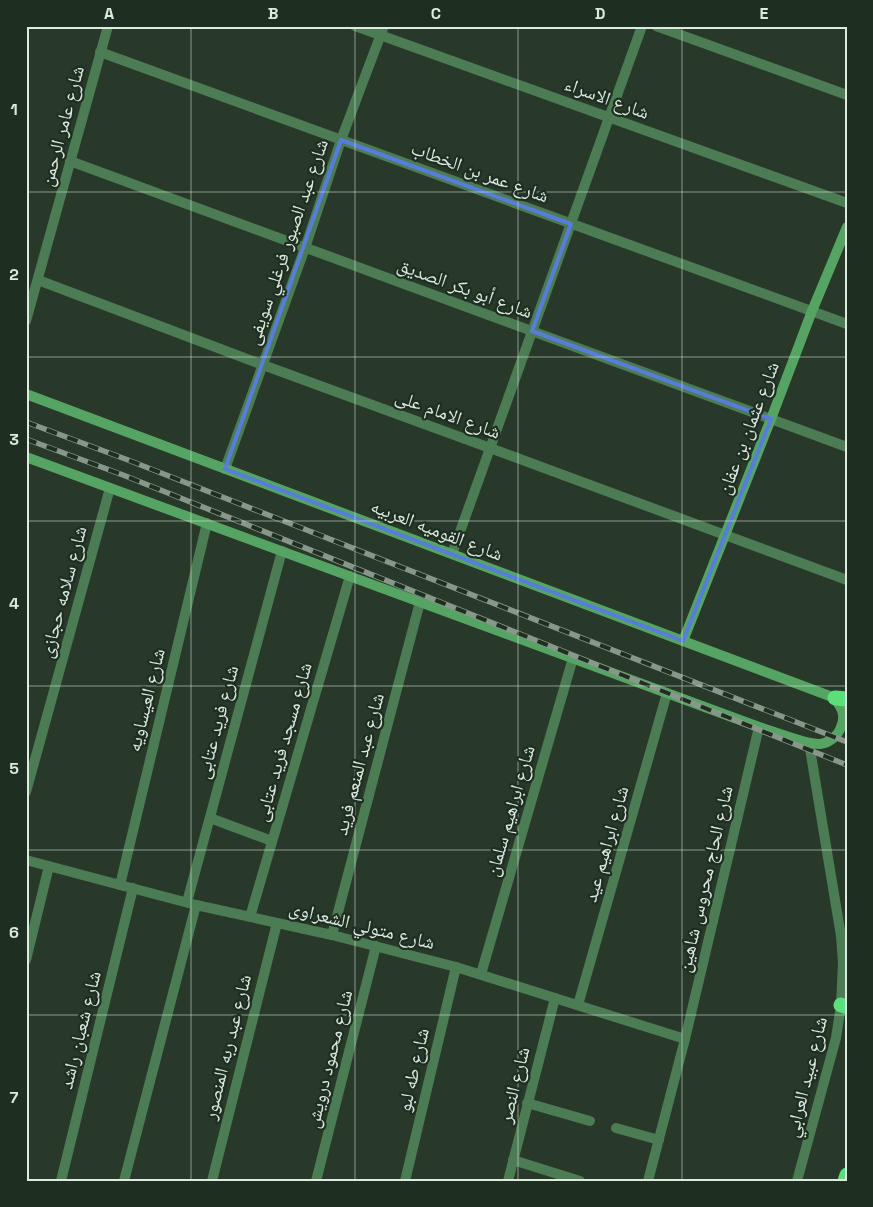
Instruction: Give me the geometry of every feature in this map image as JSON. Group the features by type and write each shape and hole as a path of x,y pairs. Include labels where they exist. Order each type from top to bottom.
{"highway":[{"path":"845,1181 847,1175"}],"street":[{"name":"شارع عامر الرحمن","path":"26,321 108,26"},
{"name":"شارع الاسراء","path":"355,26 383,31 609,118 847,203"},
{"path":"452,554 642,26"},
{"path":"656,26 847,95"},
{"name":"شارع عبد الصبور فرغلي سويفى","path":"225,470 305,248 341,140 383,31"},
{"name":"شارع عمر بن الخطاب","path":"100,52 847,324"},
{"name":"شارع أبو بكر الصديق","path":"70,161 847,447"},
{"name":"شارع عثمان بن عفان","path":"683,641 812,311 847,227"},
{"name":"شارع الامام على","path":"38,280 263,366 847,580"},
{"name":"شارع القوميه العربيه","path":"26,394 841,699"},
{"path":"26,457 667,693 809,743 821,744 832,740 840,731 844,720 841,699"},
{"name":"شارع سلامه حجازى","path":"26,792 110,488"},
{"name":"شارع العيساويه","path":"120,885 207,523"},
{"name":"شارع فريد عتابى","path":"124,1181 210,818 282,551"},
{"name":"شارع مسجد فريد عتابى","path":"250,917 350,576"},
{"name":"شارع عبد المنعم فريد","path":"332,935 420,602"},
{"name":"شارع ابراهيم سلمان","path":"481,974 573,658"},
{"name":"شارع ابراهيم عيد","path":"578,1005 667,693"},
{"name":"شارع الحاج محروس شاهين","path":"648,1181 685,1039 759,726"},
{"name":"شارع عبيد العرابي","path":"797,1181 844,1006 841,936 809,743"},
{"path":"210,818 272,840"},
{"name":"شارع متولي الشعراوى","path":"26,860 191,903 332,935 456,967 685,1039"},
{"path":"26,960 49,866"},
{"name":"شارع شعبان راشد","path":"61,1181 133,888"},
{"name":"شارع عبد ربه المنصور","path":"212,1181 276,922"},
{"name":"شارع محمود درويش","path":"316,1181 376,946"},
{"name":"شارع طه لبو","path":"405,1181 456,967"},
{"name":"شارع النصر","path":"508,1181 555,998"},
{"path":"527,1103 590,1120"},
{"path":"616,1128 659,1140"},
{"path":"513,1160 580,1181"}],"highlighted area":[{"path":"341,140 571,224 532,331 771,419 683,641 225,469"}],"railway":[{"path":"26,422 128,460 847,742"},
{"path":"26,439 123,475 847,765"}]}
